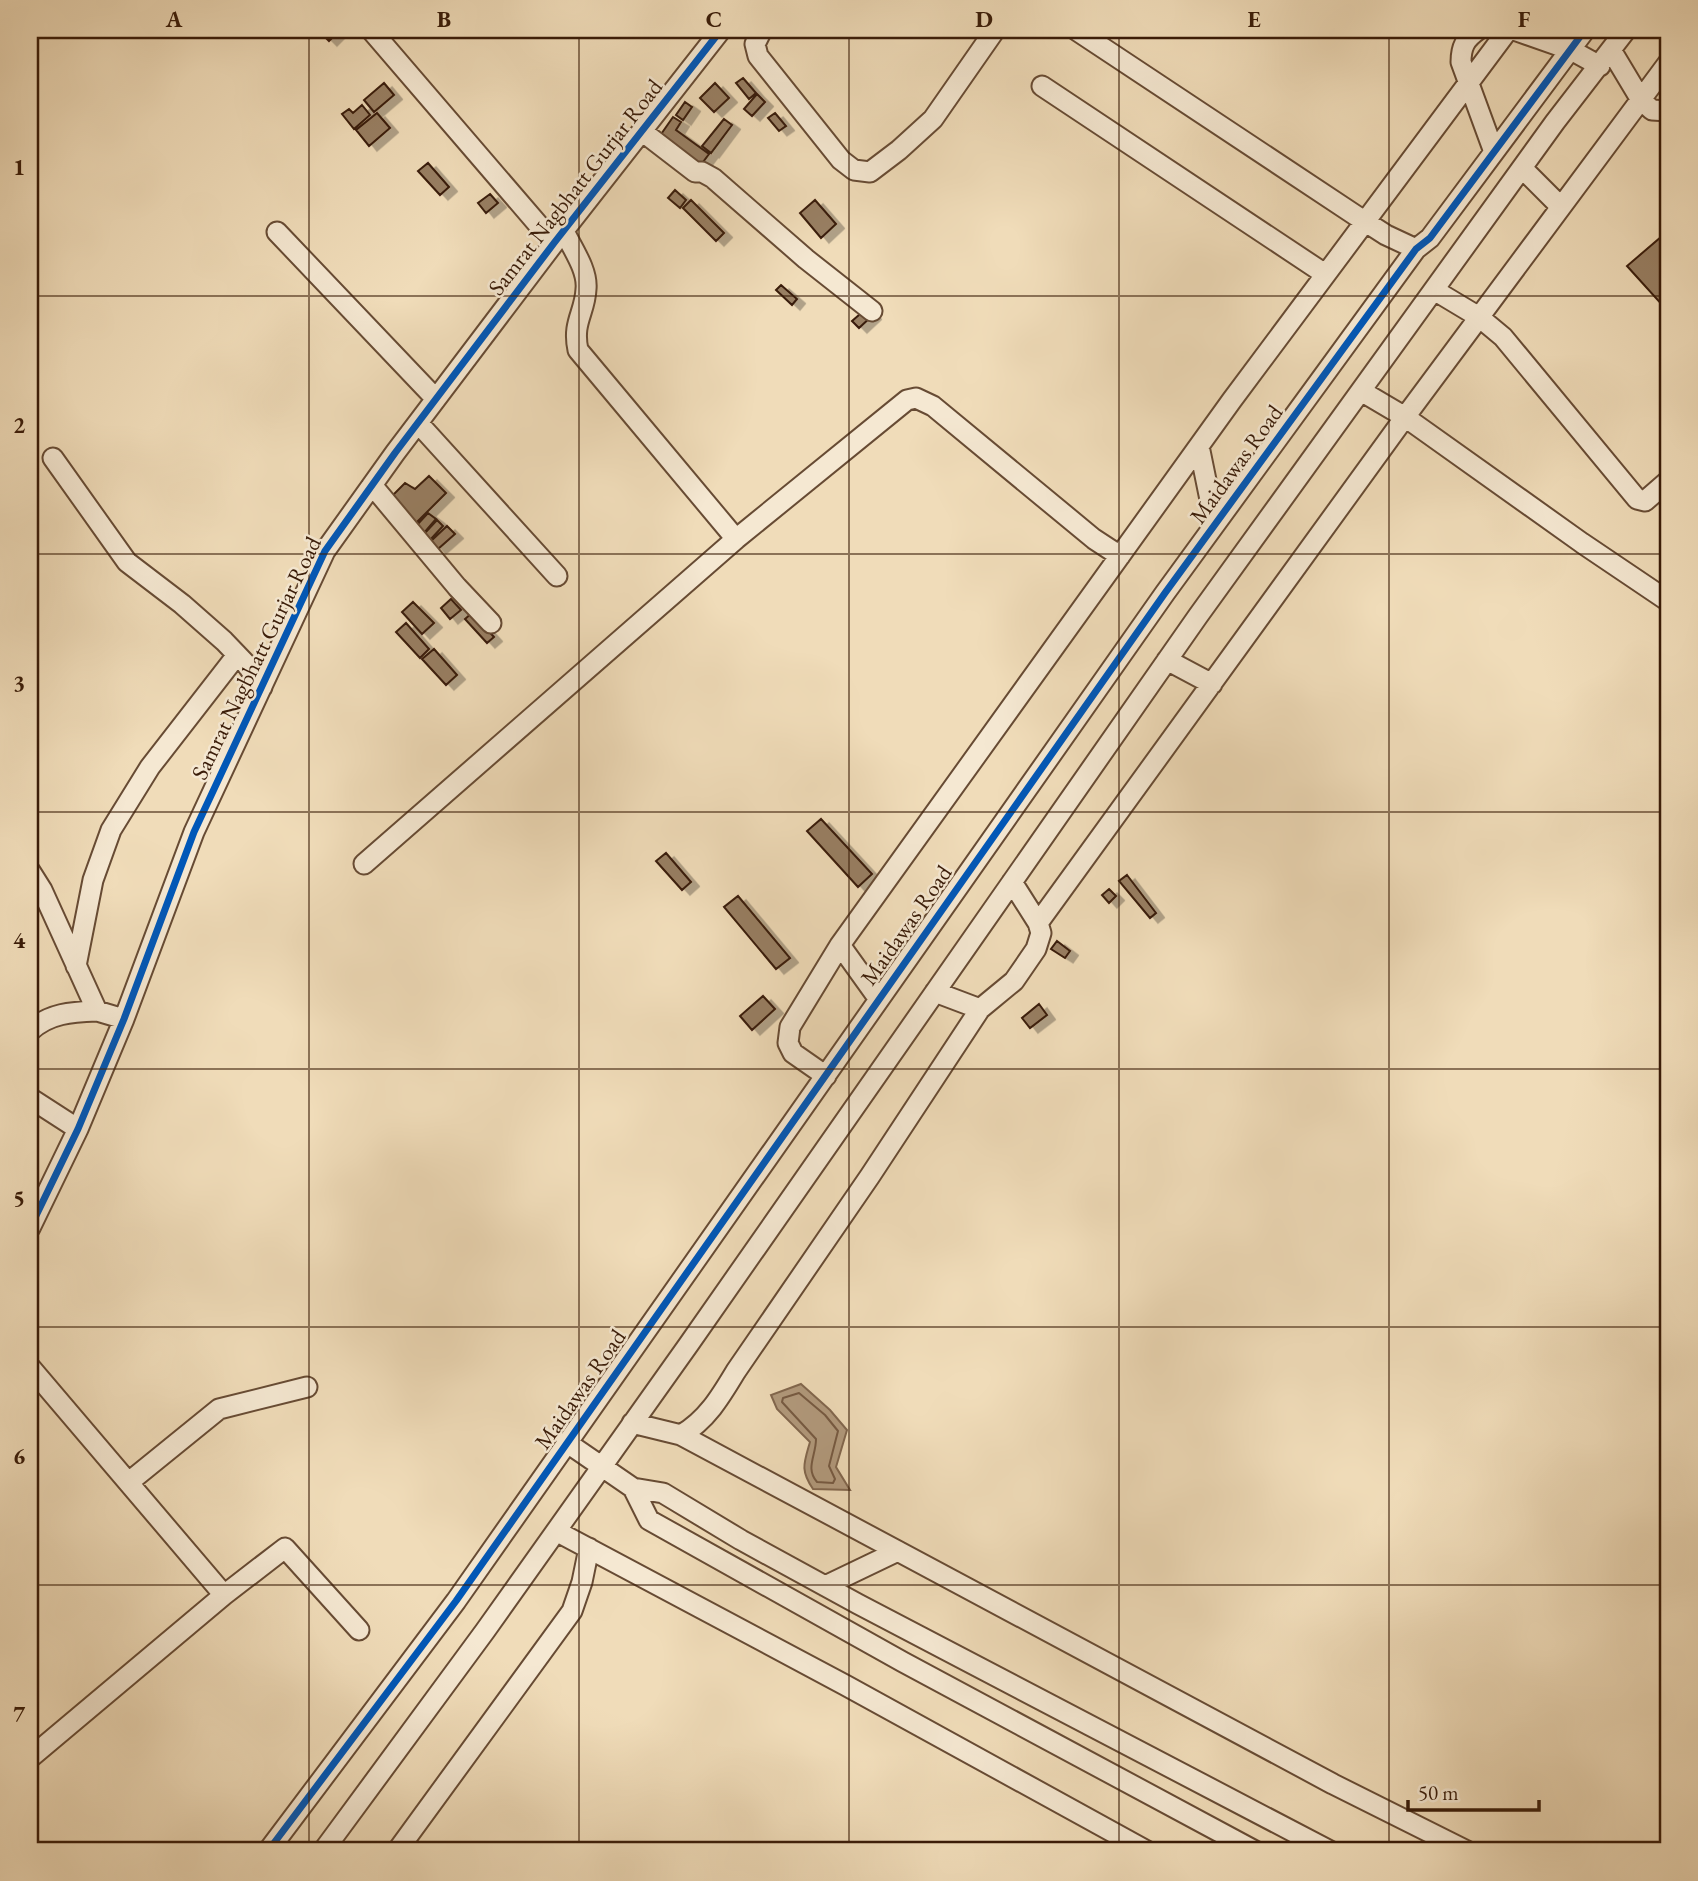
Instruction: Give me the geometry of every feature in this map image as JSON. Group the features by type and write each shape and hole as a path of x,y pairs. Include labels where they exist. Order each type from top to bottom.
{"street":[{"path":"371,30 559,237 580,265 587,288 575,335 578,350 736,539"},
{"name":"Samrat Nagbhatt Gurjar Road","path":"30,1228 78,1129 124,1019 194,832 325,551 559,237 721,30"},
{"path":"762,30 755,44 758,56 841,160 854,170 870,172 933,119 995,30"},
{"path":"1076,30 1386,235 1416,249"},
{"path":"1478,30 1468,37 1461,48 1461,62 1494,152"},
{"path":"826,1076 793,1053 789,1035 790,1027 840,945 1199,446 1364,220 1508,30"},
{"path":"1514,30 1571,50 1606,58 1641,100 1653,110 1668,110"},
{"name":"Maidawas Road","path":"268,1851 456,1601 826,1076 878,998 1215,524 1416,249 1430,238 1585,30"},
{"path":"323,1851 603,1465 1167,660 1522,168 1626,30"},
{"path":"1038,923 1405,417 1668,63"},
{"path":"1042,86 1325,274"},
{"path":"643,132 695,172 713,178 806,259 872,311"},
{"path":"1522,168 1561,207"},
{"path":"278,232 436,399"},
{"path":"1434,290 1479,317 1503,337 1637,499 1645,501 1668,481"},
{"path":"1361,391 1405,417 1668,601"},
{"path":"365,864 736,539 907,400 916,398 933,406 1094,539 1120,556"},
{"path":"419,424 557,576"},
{"path":"1199,446 1215,524"},
{"path":"53,458 127,562 182,604 247,665 262,687"},
{"path":"372,485 457,587 491,622"},
{"path":"76,966 93,880 111,830 150,767 237,655"},
{"path":"1167,660 1212,684"},
{"path":"30,871 42,890 97,1011"},
{"path":"681,1435 696,1426 720,1398 980,1009 1014,981 1036,949 1041,933 1038,923 1012,882"},
{"path":"840,945 878,998"},
{"path":"935,992 980,1009"},
{"path":"30,1031 39,1022 70,1012 97,1011 124,1019"},
{"path":"30,1098 78,1129"},
{"path":"30,1367 223,1595"},
{"path":"129,1482 219,1409 307,1387"},
{"path":"632,1423 681,1435 1321,1777 1467,1851"},
{"path":"566,1442 634,1488 663,1493 825,1586 1330,1851"},
{"path":"634,1488 649,1520 903,1662 1255,1851"},
{"path":"556,1531 1147,1851"},
{"path":"30,1758 223,1595 285,1548 359,1630"},
{"path":"397,1851 572,1611 589,1548"},
{"path":"825,1586 898,1550"}],"water":[{"path":"801,1384 830,1410 847,1430 836,1467 850,1490 813,1489 806,1477 805,1461 810,1442 777,1409 771,1395"}],"building":[{"path":"318,30 336,30 338,32 329,41"},
{"path":"743,78 756,93 749,99 736,83"},
{"path":"384,83 394,95 374,112 364,100"},
{"path":"715,83 729,98 714,112 700,98"},
{"path":"757,94 765,102 752,116 744,109"},
{"path":"685,102 692,107 683,120 676,115"},
{"path":"362,105 370,115 354,129 342,114 349,109 353,113"},
{"path":"377,113 390,128 369,146 356,130"},
{"path":"775,113 786,126 779,131 768,118"},
{"path":"673,117 681,122 676,130 709,154 697,170 657,140"},
{"path":"724,119 732,125 711,153 702,146"},
{"path":"428,163 449,187 440,195 418,171"},
{"path":"675,190 686,200 680,208 668,198"},
{"path":"490,194 498,203 486,213 478,203"},
{"path":"691,200 724,233 716,241 683,208"},
{"path":"815,200 836,224 821,238 800,213"},
{"path":"1668,231 1668,304 1664,307 1627,266"},
{"path":"781,285 797,299 792,305 776,290"},
{"path":"867,308 873,315 859,328 852,321"},
{"path":"429,476 446,493 416,523 393,495 405,483 415,489"},
{"path":"428,513 436,519 424,533 416,526"},
{"path":"437,520 443,526 430,540 424,534"},
{"path":"447,526 455,534 438,549 431,541"},
{"path":"451,599 461,610 450,619 441,608"},
{"path":"413,602 434,623 422,634 402,612"},
{"path":"472,613 494,637 487,643 465,619"},
{"path":"406,623 429,649 420,658 396,632"},
{"path":"434,649 457,675 446,685 422,659"},
{"path":"821,819 872,874 858,887 807,831"},
{"path":"666,853 691,882 682,890 656,861"},
{"path":"1127,875 1156,913 1150,918 1119,881"},
{"path":"1109,889 1116,896 1109,903 1102,895"},
{"path":"738,896 790,958 776,969 724,907"},
{"path":"1057,941 1070,951 1065,958 1051,949"},
{"path":"763,996 775,1009 752,1030 740,1016"},
{"path":"1039,1004 1047,1015 1030,1028 1022,1018"}],"cycle path":[{"path":"30,1228 78,1129 124,1019 194,832 325,551 395,453 554,243 721,30"},
{"path":"268,1851 456,1601 1165,593 1416,249 1430,238 1585,30"}]}
